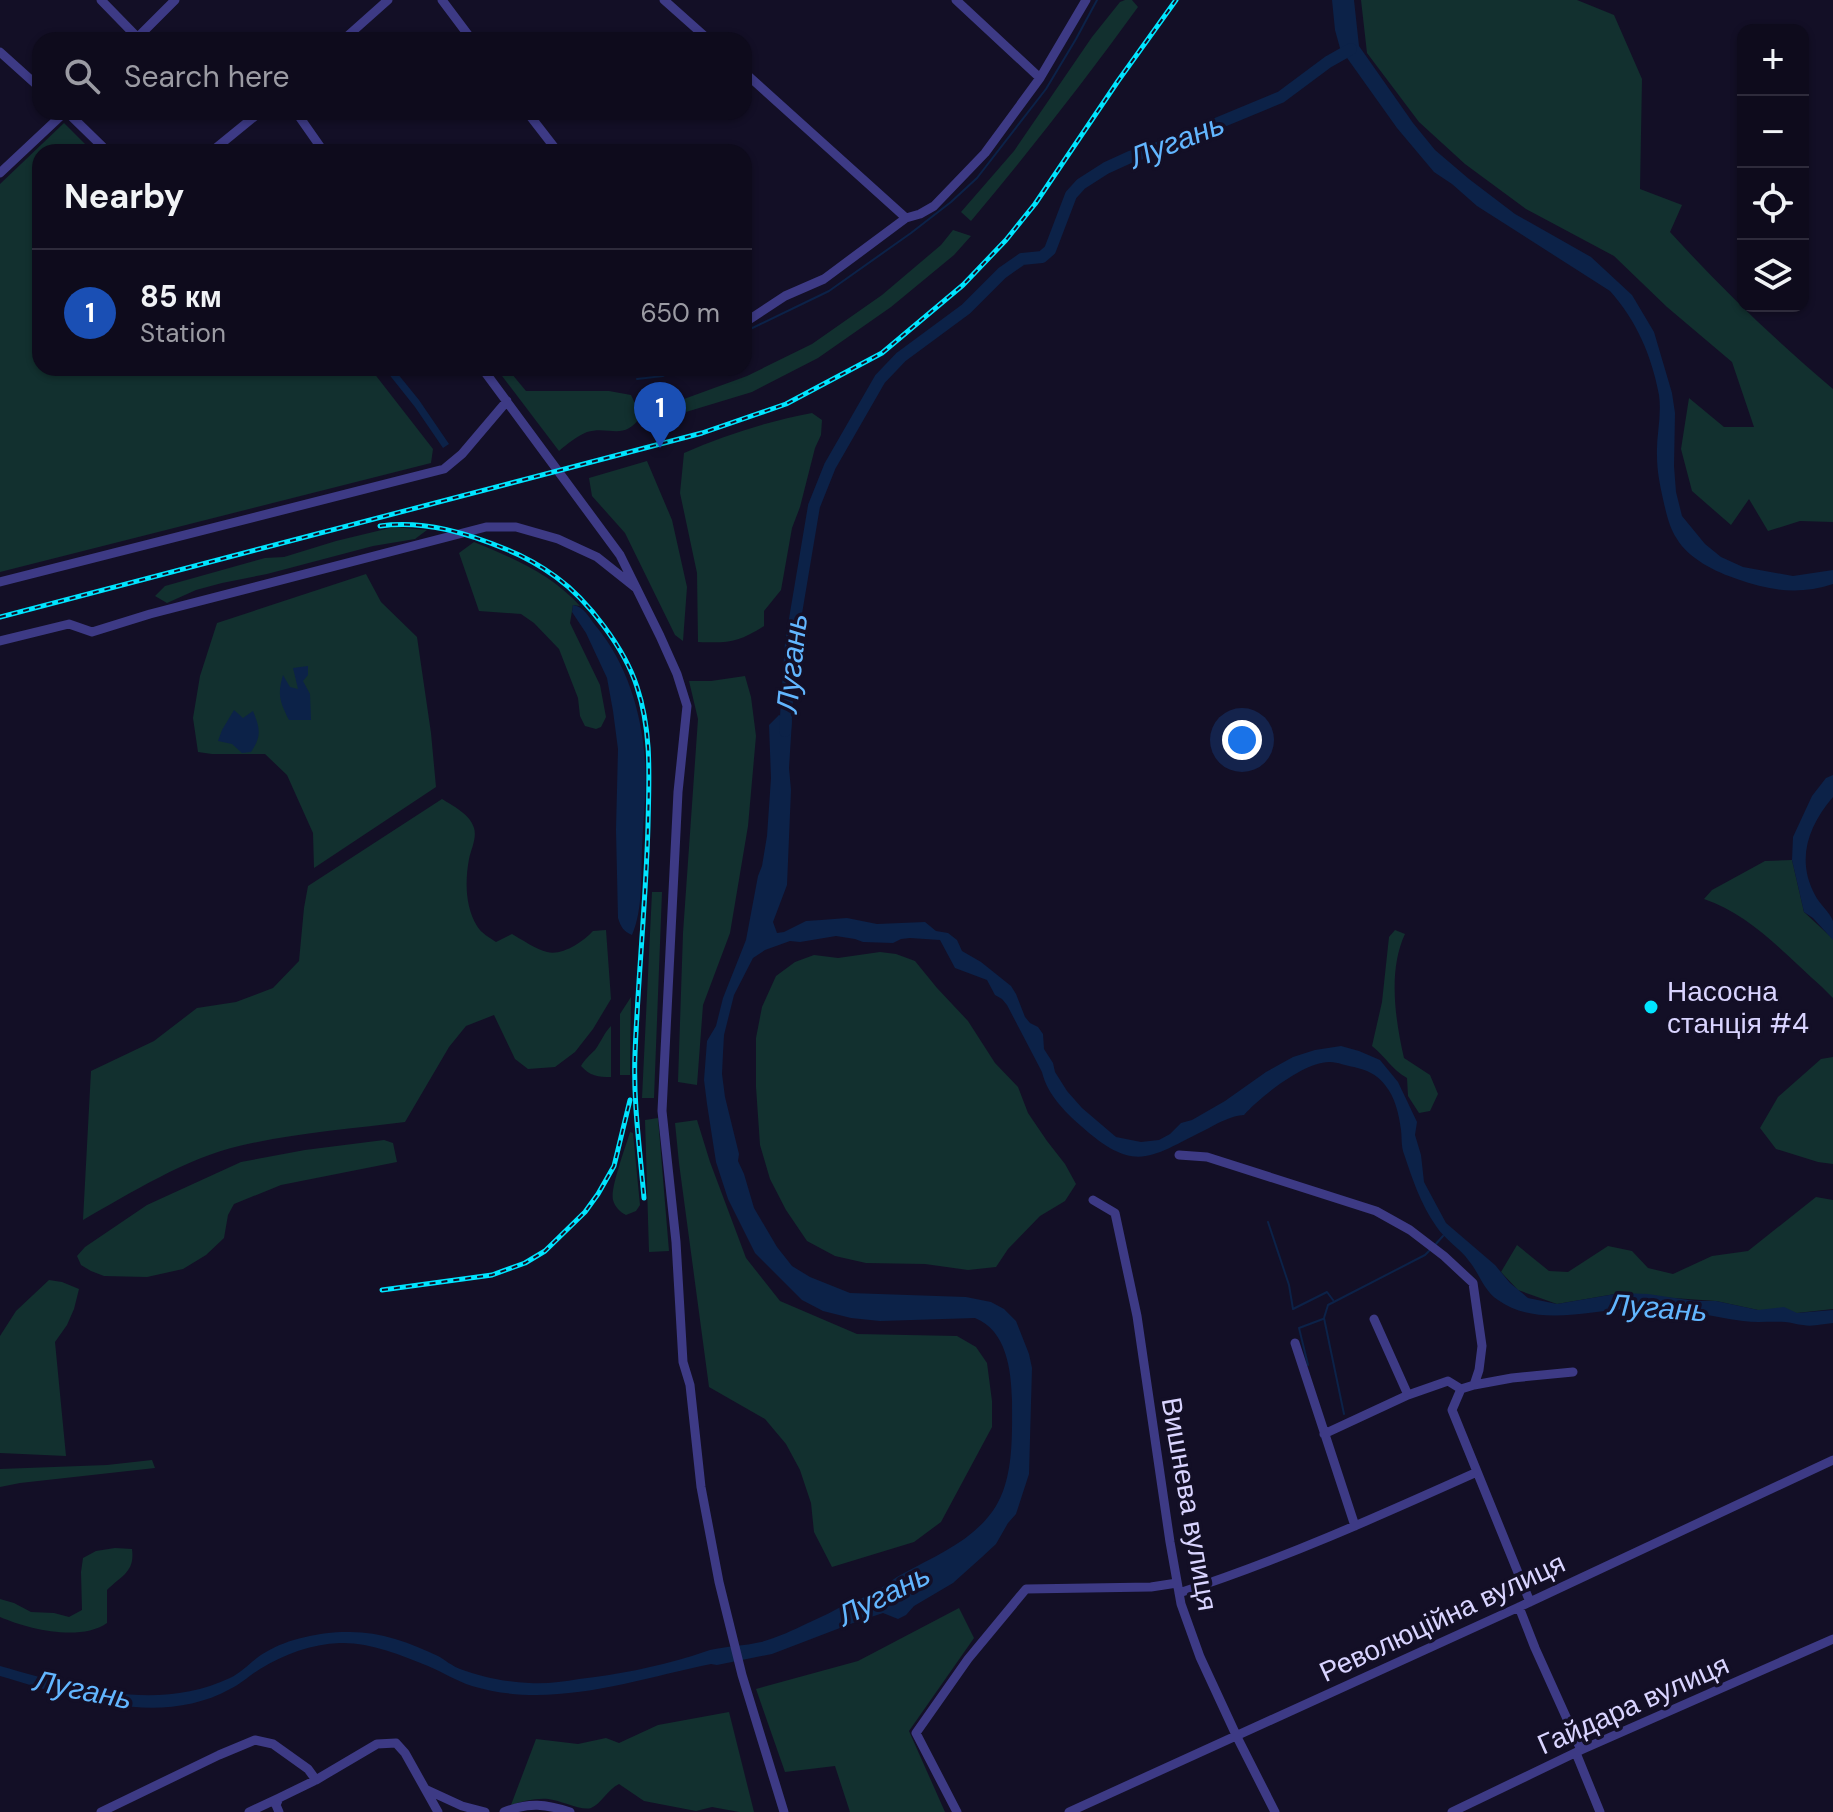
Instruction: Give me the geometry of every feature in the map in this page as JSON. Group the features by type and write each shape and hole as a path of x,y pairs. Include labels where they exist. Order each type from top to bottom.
{"street":[{"path":"101,0 130,32"},
{"path":"143,32 175,0"},
{"path":"352,32 388,0"},
{"path":"442,0 466,32"},
{"path":"664,0 700,32"},
{"path":"956,0 1040,78"},
{"path":"752,318 785,296 824,279 906,218 934,206 985,153 1040,78 1086,0"},
{"path":"0,52 32,81"},
{"path":"752,79 906,218"},
{"path":"0,173 57,120"},
{"path":"74,120 100,144"},
{"path":"221,144 250,120"},
{"path":"302,120 318,144"},
{"path":"533,120 552,144"},
{"path":"488,376 620,555 677,674 687,706 678,792 662,1111 676,1242 683,1362 690,1385 701,1487 724,1603 742,1675 784,1812"},
{"path":"0,582 444,469 462,454 507,401"},
{"path":"0,641 69,624 92,632 150,614 486,527 516,527 558,539 597,557 638,590"},
{"path":"1179,1155 1207,1157 1376,1211 1410,1230 1444,1256 1473,1283 1482,1346 1474,1385"},
{"name":"Вишнева вулиця","path":"1093,1200 1115,1213 1137,1316 1181,1604 1200,1657 1275,1812"},
{"path":"1374,1319 1408,1395"},
{"path":"1295,1343 1355,1526"},
{"path":"1324,1434 1408,1395 1448,1381 1461,1389 1512,1378 1573,1372"},
{"path":"1461,1389 1452,1410 1530,1602"},
{"name":"Революційна вулиця","path":"1069,1812 1833,1460"},
{"path":"957,1812 916,1733 968,1659 1026,1589 1178,1588 1253,1568 1477,1472"},
{"path":"1519,1607 1579,1752 1600,1812"},
{"name":"Гайдара вулиця","path":"1452,1812 1833,1639"},
{"path":"101,1812 120,1808 219,1755 255,1740 273,1744 308,1769 316,1780"},
{"path":"249,1812 316,1780 377,1744 396,1743 405,1753 438,1812"},
{"path":"425,1789 462,1806 485,1812"},
{"path":"279,1798 276,1805 279,1812"},
{"path":"504,1812 528,1805 550,1805 570,1812"}],"green space":[{"path":"1132,0 1138,7 1057,115 971,221 961,212 1014,151 1092,37 1120,2"},
{"path":"1361,0 1577,0 1614,15 1642,79 1640,189 1682,205 1670,232 1737,301 1737,312 1748,312 1833,389 1833,522 1800,521 1768,531 1749,499 1731,525 1692,491 1681,449 1689,398 1724,427 1754,427 1732,362 1667,307 1614,256 1526,209 1465,164 1419,122 1367,53"},
{"path":"64,123 85,144 42,144"},
{"path":"32,154 32,376 376,376 433,449 431,463 0,572 0,184"},
{"path":"953,230 971,236 954,255 891,307 818,358 752,392 686,412 684,399 752,376 812,344 882,295 941,245"},
{"path":"502,376 514,376 526,391 609,391 631,395 641,416 635,424 622,431 587,432 559,451"},
{"path":"812,413 822,420 821,435 792,528 781,590 764,611 764,626 732,641 698,642 697,573 680,493 684,453 747,429"},
{"path":"647,461 672,520 687,587 683,641 675,635 625,533 592,496 589,478"},
{"path":"394,527 427,530 415,539 373,546 222,583 167,603 155,596 165,586"},
{"path":"474,542 544,576 580,606 573,605 570,623 600,685 606,717 601,727 585,726 559,649 534,623 521,614 479,611 459,553"},
{"path":"366,574 381,602 417,637 436,787 314,868 313,833 287,775 265,754 198,752 193,718 200,676 217,623"},
{"path":"745,676 756,736 748,826 730,933 703,1005 697,1085 678,1082 683,933 698,719 689,681"},
{"path":"442,799 465,815 474,828 467,893 473,918 483,933 496,942 512,934 553,953 572,947 593,931 606,930 611,999 575,1052 555,1067 528,1069 515,1059 494,1015 466,1026 449,1047 405,1122 280,1138 219,1152 159,1177 83,1220 91,1071 154,1041 197,1008 236,1002 273,988 299,961 308,886"},
{"path":"1792,860 1804,912 1833,939 1833,998 1752,925 1704,899 1712,890 1765,861"},
{"path":"652,892 662,892 654,1098 642,1098"},
{"path":"1395,930 1405,934 1396,963 1395,979 1396,1011 1404,1058 1430,1075 1438,1094 1430,1111 1419,1113 1408,1096 1407,1078 1372,1046 1382,1002 1389,937"},
{"path":"880,952 915,961 968,1021 995,1063 1018,1087 1028,1113 1076,1184 1065,1201 1040,1216 1008,1249 996,1267 968,1270 925,1264 866,1263 835,1256 807,1241 770,1179 760,1145 756,1038 762,1007 776,976 795,962 814,955 838,958"},
{"path":"631,997 630,1075 620,1075 620,1014"},
{"path":"611,1026 611,1077 594,1075 581,1066"},
{"path":"1833,1057 1833,1164 1776,1149 1760,1128 1778,1097 1821,1059"},
{"path":"658,1118 669,1251 649,1252 645,1120"},
{"path":"697,1120 746,1258 780,1301 857,1334 957,1336 976,1347 987,1363 992,1427 941,1522 914,1542 832,1567 814,1532 811,1503 800,1470 786,1444 765,1419 709,1387 675,1123"},
{"path":"630,1132 633,1133 640,1205 636,1211 626,1215 615,1205 613,1194"},
{"path":"384,1140 393,1143 397,1162 281,1185 234,1204 228,1215 224,1238 206,1255 183,1269 147,1277 104,1276 81,1265 77,1256 85,1247 147,1205 241,1162"},
{"path":"1816,1197 1833,1200 1833,1309 1797,1313 1758,1310 1716,1301 1615,1294 1557,1304 1518,1290 1501,1272 1517,1245 1549,1271 1568,1272 1608,1246 1632,1251 1648,1268 1673,1274 1712,1256 1748,1251"},
{"path":"49,1280 79,1289 67,1325 55,1342 66,1456 0,1453 0,1336 16,1311"},
{"path":"152,1460 155,1468 0,1487 0,1469"},
{"path":"132,1549 132,1557 126,1572 107,1590 107,1623 96,1629 69,1633 25,1626 0,1617 0,1599 31,1612 69,1617 82,1610 83,1558 96,1551"},
{"path":"959,1608 974,1638 909,1731 945,1812 850,1812 835,1766 785,1772 756,1689 858,1661"},
{"path":"729,1712 754,1812 712,1807 696,1811 644,1801 619,1784 591,1808 543,1799 511,1805 536,1739 578,1744 606,1738 619,1743 658,1725"}],"water":[{"path":"1332,0 1354,0 1359,46 1435,150 1515,214 1591,257 1632,295 1654,332 1672,393 1676,492 1682,516 1705,544 1721,557 1743,567 1793,576 1833,570 1833,584 1797,590 1762,586 1712,569 1682,546 1670,524 1659,478 1660,403 1656,381 1642,339 1628,314 1610,291 1477,206 1434,172 1397,128 1340,48"},
{"path":"390,376 400,376 449,444 443,448"},
{"path":"573,605 586,613 616,656 631,689 640,725 645,795 640,903 632,935 626,932 618,918 618,749 613,711 607,678 586,633 572,612"},
{"path":"308,666 308,675 303,681 310,694 311,720 289,720 280,698 283,675 290,687 298,689 293,668"},
{"path":"234,710 243,718 253,711 259,732 251,752 242,753 232,744 218,741"},
{"path":"779,715 792,720 787,885 773,922 777,933 806,921 847,918 877,924 925,922 936,931 948,933 957,940 962,951 1011,986 1025,1017 1043,1034 1044,1049 1067,1091 1116,1137 1141,1142 1159,1140 1181,1123 1225,1101 1293,1057 1341,1046 1380,1060 1398,1082 1417,1122 1415,1135 1424,1182 1446,1223 1528,1298 1557,1304 1621,1293 1648,1294 1716,1301 1758,1310 1784,1307 1797,1313 1833,1310 1833,1323 1810,1326 1787,1322 1748,1322 1648,1308 1547,1315 1513,1308 1489,1292 1473,1266 1431,1218 1417,1191 1403,1151 1394,1100 1382,1081 1371,1073 1330,1062 1308,1067 1284,1081 1244,1115 1226,1120 1158,1153 1131,1156 1100,1142 1063,1109 1048,1088 1007,1005 995,995 987,980 955,968 940,940 910,938 893,943 863,942 836,936 790,941 753,958 734,995 724,1035 722,1074 725,1097 738,1161 754,1208 792,1266 810,1277 850,1293 966,1297 991,1302 1016,1321 1032,1368 1029,1474 1016,1514 996,1544 953,1583 898,1619 883,1613 772,1654 562,1694 502,1693 472,1686 396,1654 351,1643 319,1645 289,1654 230,1689 203,1700 175,1706 145,1708 115,1705 0,1676 0,1666 57,1682 115,1693 173,1694 230,1678 261,1655 284,1643 315,1635 346,1632 393,1638 438,1656 460,1669 503,1680 548,1683 607,1675 664,1664 710,1650 761,1642 785,1634 874,1593 954,1546 987,1518 1006,1482 1012,1441 1010,1376 1001,1342 994,1332 975,1318 880,1321 851,1318 823,1311 802,1300 755,1253 728,1199 716,1162 704,1080 707,1041 716,1026 723,998 746,940 767,836 771,778 769,725"},
{"path":"1833,775 1833,797 1811,832 1806,869 1817,898 1833,921 1833,940 1804,912 1792,860 1793,837 1812,796 1826,778"}],"waterway":[{"path":"752,328 829,291 911,233 977,178 1046,89 1097,0"},
{"name":"Лугань","path":"785,731 791,643 814,506 830,466 880,379 901,357 966,309 1002,273 1022,259 1042,257 1050,250 1071,195 1081,184 1130,157 1198,135 1211,126 1281,97 1351,49"},
{"path":"637,379 663,376"},
{"path":"1268,1222 1289,1285 1293,1309 1327,1292 1333,1300"},
{"path":"1434,1246 1443,1236"},
{"path":"1344,1414 1324,1318 1328,1305 1429,1251"},
{"path":"1308,1365 1299,1328 1323,1319"}],"railway":[{"path":"0,617 702,433 786,404 882,353 963,285 1035,204 1176,0"},
{"path":"380,526 413,525 446,529 493,544 533,562 568,587 593,612 624,657 637,687 645,721 649,790 635,1072 644,1198"},
{"path":"382,1290 492,1275 525,1263 545,1251 585,1212 614,1166 630,1100"}],"place":[{"name":"85 км","path":"660,448"},
{"name":"Насосна станція #4","path":"1651,1007"}]}
